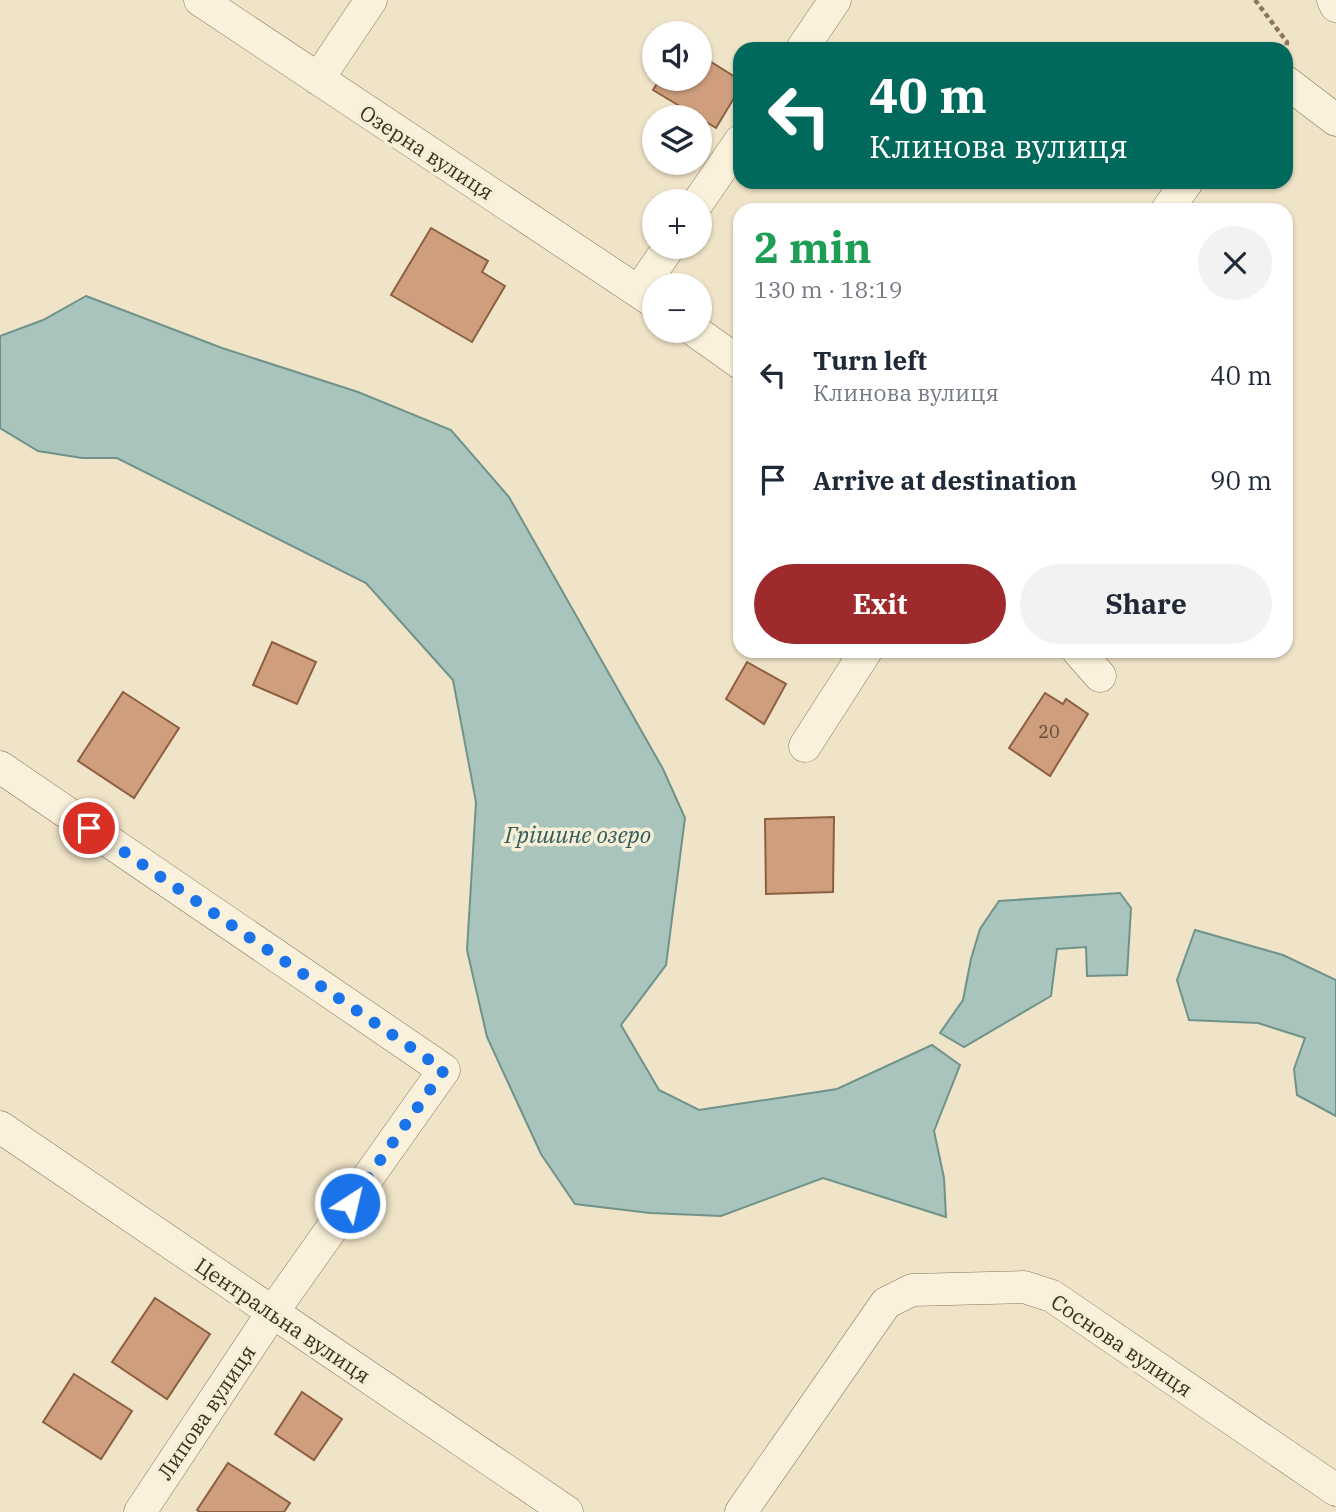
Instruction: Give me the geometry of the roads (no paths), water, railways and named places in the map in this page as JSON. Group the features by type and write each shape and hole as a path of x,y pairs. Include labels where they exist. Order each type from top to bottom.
{"street":[{"name":"Озерна вулиця","path":"200,0 642,294"},
{"path":"318,79 371,0"},
{"path":"807,42 835,0"},
{"path":"1333,0 1336,6"},
{"path":"1293,87 1336,120"},
{"path":"707,189 733,151"},
{"path":"712,343 733,358"},
{"path":"805,746 862,658"},
{"path":"1084,658 1100,676"},
{"name":"Липова вулиця","path":"0,767 444,1070 272,1313 140,1512"},
{"name":"Центральна вулиця","path":"0,1127 567,1512"},
{"name":"Соснова вулиця","path":"741,1512 886,1303 912,1290 1024,1287 1052,1296 1336,1490"}],"water":[{"name":"Грішине озеро","path":"86,296 222,348 358,392 451,430 509,497 663,769 685,818 666,965 621,1025 659,1090 699,1110 837,1089 932,1045 960,1065 934,1131 944,1178 946,1217 823,1178 721,1216 650,1213 575,1204 541,1154 487,1037 467,950 476,802 453,680 366,583 117,458 82,458 38,451 0,428 0,336 43,320"},
{"path":"1120,893 1131,908 1127,975 1087,976 1086,947 1057,949 1051,996 964,1047 940,1033 963,1000 980,929 999,901"},
{"path":"1195,930 1283,955 1336,980 1336,1116 1297,1095 1294,1069 1305,1038 1258,1023 1189,1020 1177,980"}]}
